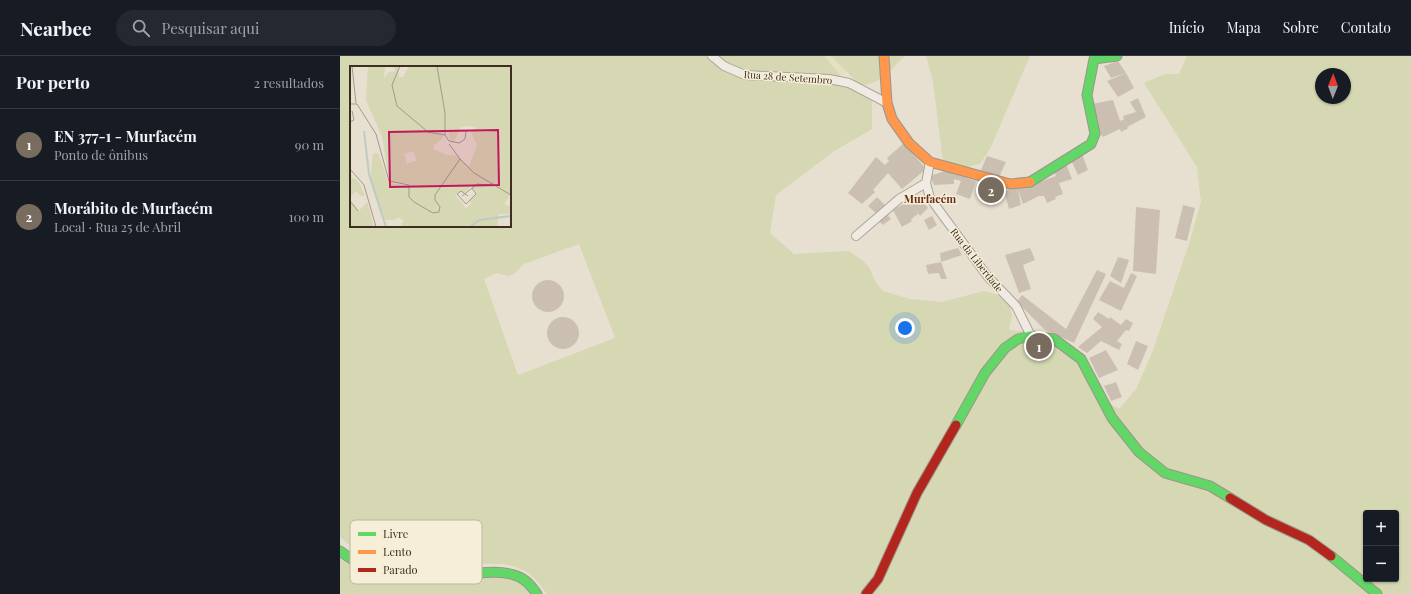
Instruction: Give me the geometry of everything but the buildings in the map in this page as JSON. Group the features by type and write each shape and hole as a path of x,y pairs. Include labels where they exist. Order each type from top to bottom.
{"main road":[{"path":"884,56 887,103 892,119 909,143 930,162 1010,184 1030,182 1091,144 1095,134 1087,95 1094,59 1117,56"},
{"path":"866,594 878,579 917,493 985,373 1005,348 1018,339 1031,336 1054,339 1081,359 1112,418 1138,452 1165,473 1210,486 1266,520 1309,540 1342,563 1377,594"},
{"path":"340,551 350,560"},
{"path":"482,575 508,574 525,581 537,594"}],"street":[{"name":"Rua 28 de Setembro","path":"712,56 724,66 745,74 829,79 849,83 887,103"},
{"path":"856,236 899,199 926,183 930,162"},
{"name":"Rua da Liberdade","path":"926,183 930,198 988,277 1016,306 1031,336"}],"shaded area":[{"path":"824,56 831,56 847,71 841,76"}],"green space":[{"path":"340,56 709,56 723,69 849,85 872,101 872,129 833,152 776,195 770,233 794,254 849,251 869,267 876,283 883,291 910,299 942,302 984,291 996,294 1010,305 1012,316 1009,330 1049,333 1065,342 1109,403 1119,409 1136,389 1152,353 1189,244 1201,202 1197,167 1144,83 1165,74 1179,74 1187,56 1411,56 1411,594 547,594 538,582 524,570 503,564 482,564 482,520 350,520 350,545 340,537","holes":["579,244 615,338 518,375 484,279 497,273 508,276 514,274 524,264"]},
{"path":"717,56 824,56 841,76 746,72 732,68"},
{"path":"831,56 905,56 884,76 865,85 859,84"},
{"path":"926,56 1030,56 990,149 980,164 967,167 943,162 933,81"},
{"path":"340,559 350,565 350,584 482,584 482,576 515,581 523,586 529,594 340,594"}],"traffic: fast":[{"path":"1030,182 1091,144 1095,134 1087,95 1094,59 1117,56"},
{"path":"956,425 985,373 1005,348 1018,339 1031,336 1054,339 1081,359 1112,418 1139,452 1165,473 1210,486 1230,498"},
{"path":"340,551 350,558"},
{"path":"1331,556 1377,594"},
{"path":"482,573 503,573 517,576 526,581 537,594"}],"traffic: slow":[{"path":"884,56 887,103 892,119 909,143 930,162 1010,184 1030,182"}],"traffic: jam":[{"path":"866,594 878,579 917,493 956,425"},
{"path":"1230,498 1266,520 1309,540 1331,556"}],"place":[{"name":"Morábito de Murfacém","path":"991,190"},
{"name":"EN 377-1 - Murfacém","path":"1039,346"}],"district":[{"name":"Murfacém","path":"930,199"}]}
